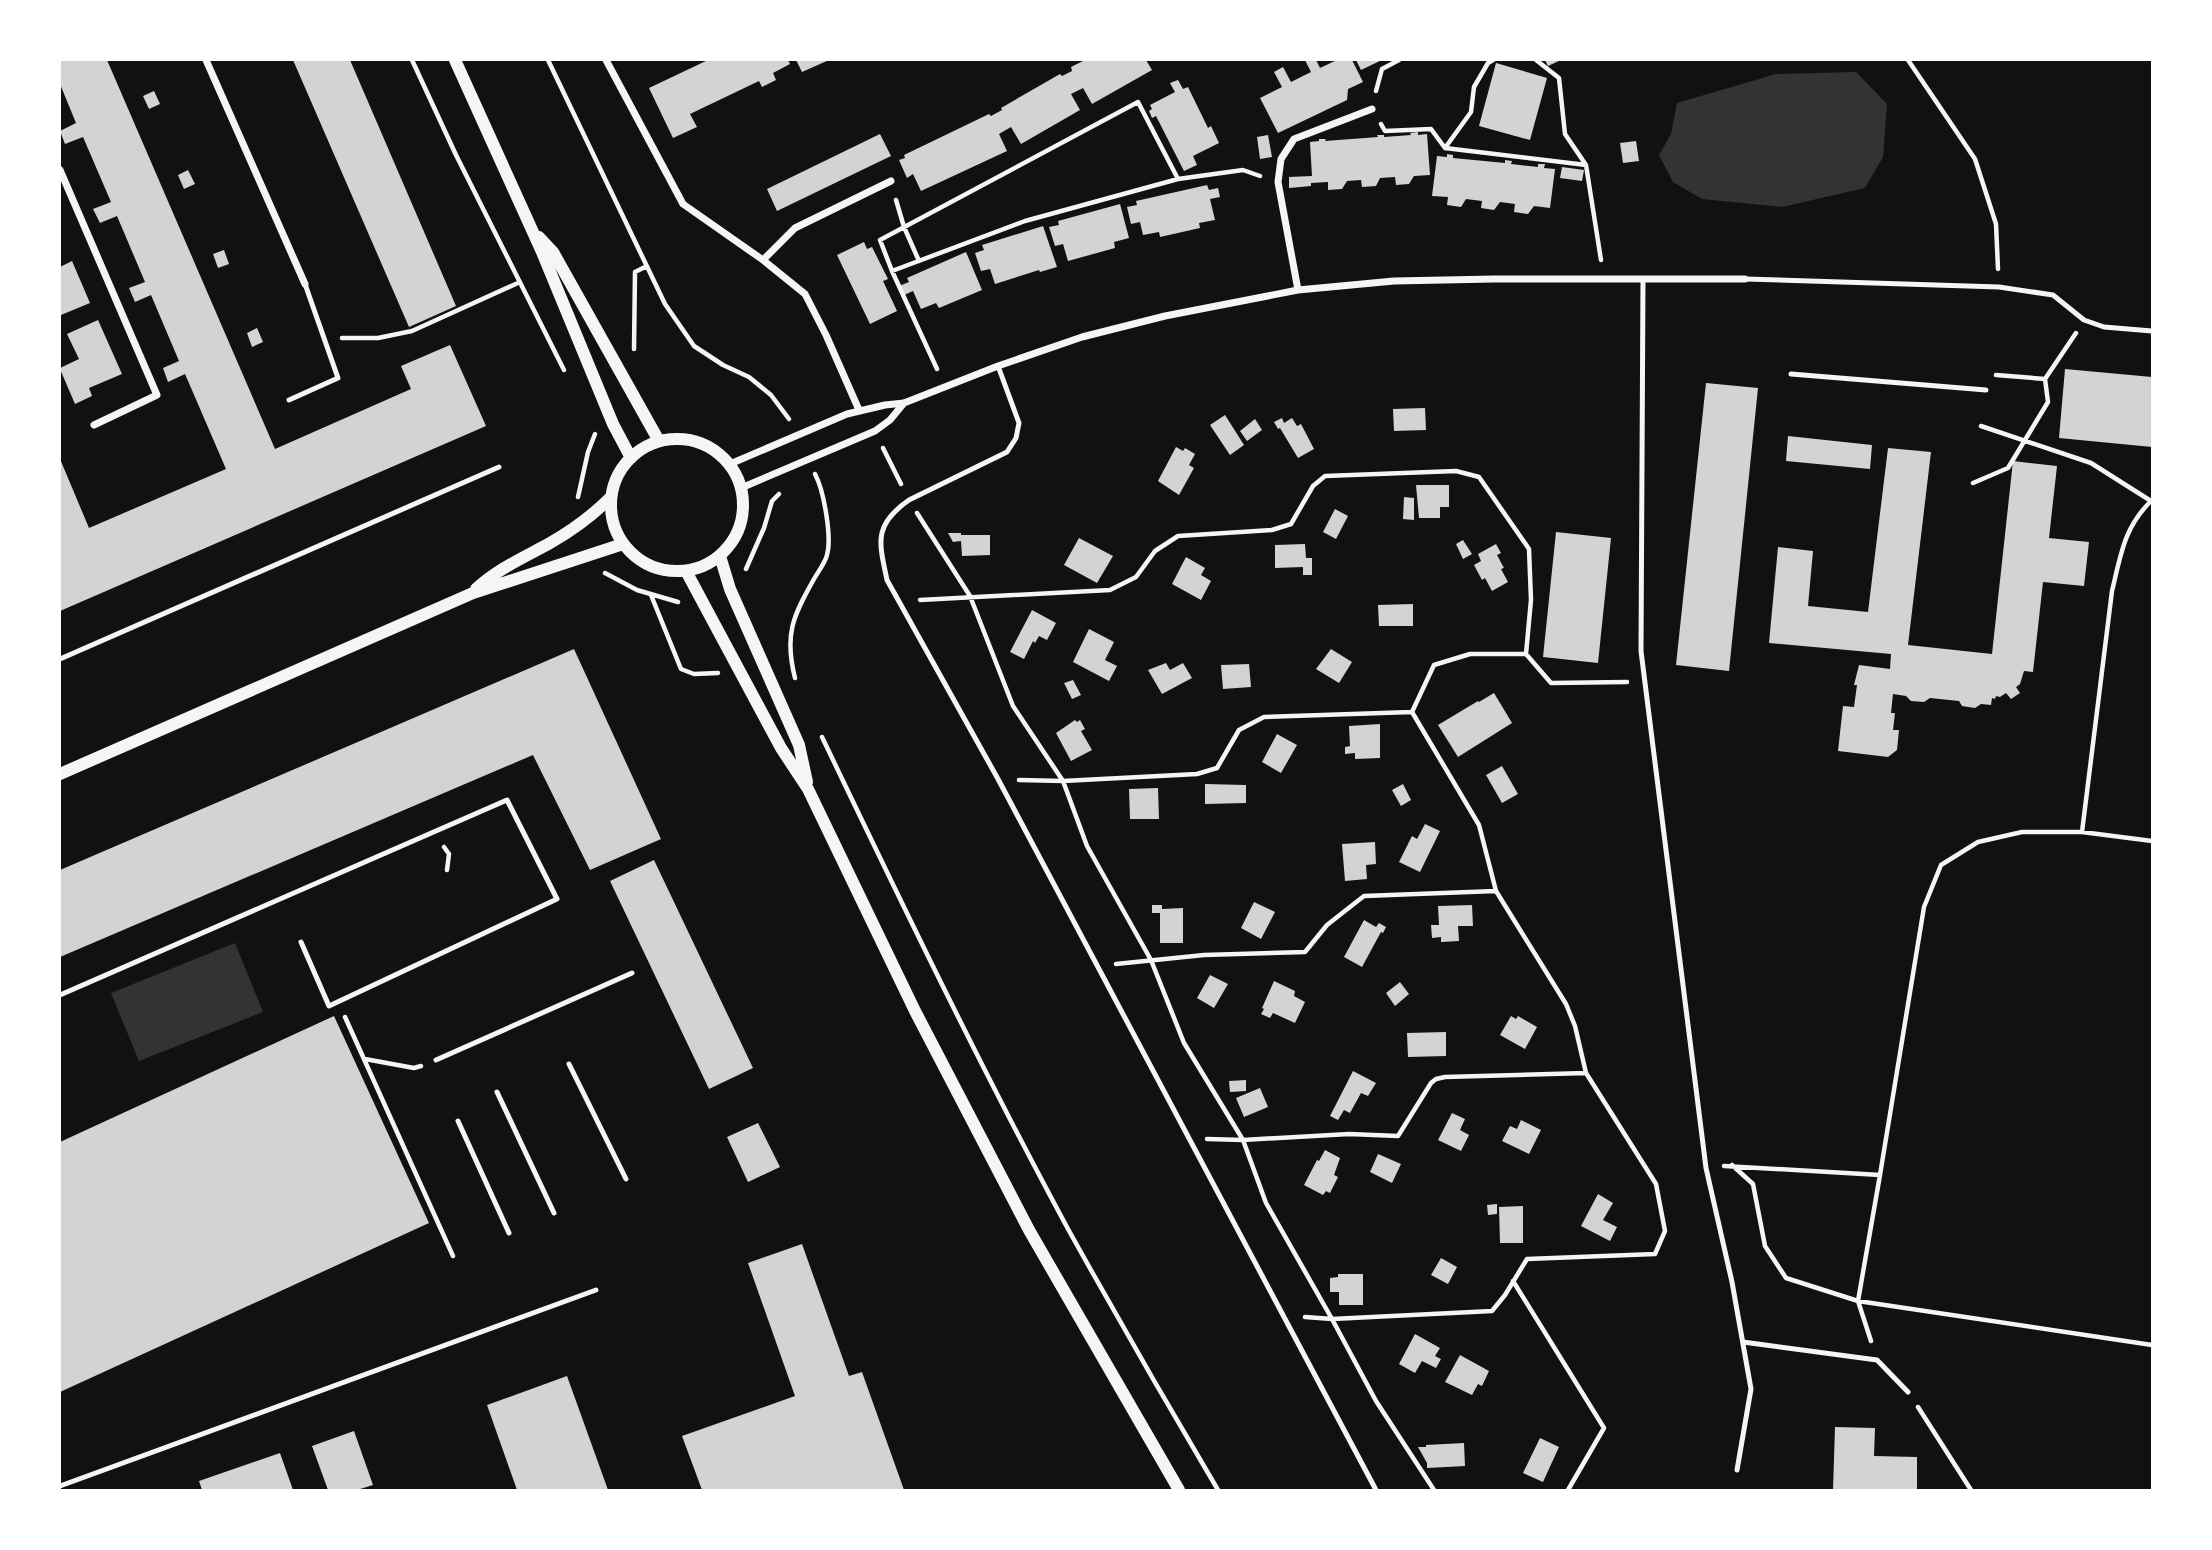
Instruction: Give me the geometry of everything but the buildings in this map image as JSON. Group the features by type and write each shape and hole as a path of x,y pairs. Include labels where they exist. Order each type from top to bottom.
{"street":[{"path":"206,60 305,284"},
{"path":"454,60 542,252 613,424 631,458"},
{"path":"606,60 683,204 763,260 805,294 859,410"},
{"path":"1298,290 1278,181 1282,159 1294,139 1372,109"},
{"path":"60,170 157,395 94,425"},
{"path":"763,260 795,228 891,181"},
{"path":"531,228 553,252 659,441"},
{"path":"730,464 859,410 904,403 998,366 1094,334 1165,316 1298,290 1394,281 1745,279"},
{"path":"741,488 875,431 890,420 904,403"},
{"path":"659,441 694,441 714,450 730,464 741,488 744,507 741,525 733,542 720,556 704,566 672,572 645,564 624,544 615,530 611,498 616,480 631,458 659,441"},
{"path":"472,593 494,573 592,516 611,498"},
{"path":"60,774 472,593 624,544"},
{"path":"720,556 730,589 799,745 808,789"},
{"path":"686,571 781,748 808,789 915,1012 1030,1230 1179,1490"}],"lane":[{"path":"1643,279 1641,651 1706,1168 1732,1282 1751,1389 1737,1470"},
{"path":"1745,279 1999,287 2053,295 2084,320 2104,327 2152,331"},
{"path":"289,400 338,378 305,284"},
{"path":"998,366 1019,423 1016,438 1007,452 895,509 884,525 879,542 887,580 998,779 1376,1490"},
{"path":"1791,374 1986,390"},
{"path":"60,659 499,467"},
{"path":"60,995 507,800 557,899 329,1006 301,942"},
{"path":"436,1060 632,973"},
{"path":"569,1063 626,1179"},
{"path":"497,1092 554,1213"},
{"path":"458,1121 509,1233"},
{"path":"60,1486 596,1290"},
{"path":"1743,1342 1877,1360 1908,1392"}],"path":[{"path":"412,60 456,155 567,375"},
{"path":"548,60 666,304 694,346 723,365 749,377 771,396 790,421 795,436"},
{"path":"1399,60 1382,69 1372,109 1385,131 1431,129 1445,148 1586,165"},
{"path":"1445,148 1471,112 1474,87 1491,61 1481,60"},
{"path":"1535,60 1559,78 1565,134 1586,165 1604,279"},
{"path":"1908,60 1975,159 1996,224 1999,287"},
{"path":"946,387 880,240 1138,102 1178,179"},
{"path":"892,271 1025,221 1178,179 1242,170 1278,181"},
{"path":"891,181 904,227 919,261"},
{"path":"634,351 635,272 647,266"},
{"path":"324,338 378,338 412,331 520,282"},
{"path":"1973,483 2008,468 2048,402 2045,379 2084,320"},
{"path":"1988,374 2045,379"},
{"path":"575,527 572,507 578,499 588,452 596,433 613,424"},
{"path":"1981,426 2091,463 2152,500 2131,525 2112,591 2082,832"},
{"path":"875,431 909,500 970,596 1013,706 1063,781 1087,846 1151,960 1184,1043 1244,1140 1266,1203 1376,1401 1434,1490"},
{"path":"596,433 601,444"},
{"path":"798,688 790,659 790,632 796,609 827,555 827,517 822,489 808,461"},
{"path":"898,602 1110,590 1136,577 1155,551 1178,536 1272,530 1291,524 1313,486 1325,475 1457,471 1479,477 1529,549 1531,600 1526,653 1551,683 1646,682"},
{"path":"806,481 816,477"},
{"path":"730,589 748,566 772,501 784,489"},
{"path":"586,557 610,576 637,590 686,605 701,602"},
{"path":"651,594 681,669 694,674 740,671"},
{"path":"1412,712 1434,665 1470,654 1526,653"},
{"path":"998,779 1063,781 1197,774 1217,768 1239,730 1264,717 1412,712"},
{"path":"1283,1315 1332,1319 1492,1311 1527,1259 1655,1254 1665,1231 1656,1184 1586,1073 1575,1026 1566,1004 1496,891 1479,825 1412,712"},
{"path":"820,734 956,1011 1067,1226 1141,1360 1218,1490"},
{"path":"1877,1360 1858,1301 1924,907 1941,865 1978,842 2022,832 2082,832 2152,841"},
{"path":"1097,966 1204,955 1305,952 1327,925 1364,896 1496,891"},
{"path":"338,1002 453,1256"},
{"path":"364,1059 414,1068 436,1060"},
{"path":"1189,1138 1244,1140 1349,1134 1398,1136 1436,1079 1586,1073"},
{"path":"1706,1168 1732,1165 1880,1175"},
{"path":"1732,1165 1753,1184 1765,1247 1786,1278 1858,1301 2152,1345"},
{"path":"1514,1281 1604,1428 1568,1490"},
{"path":"1908,1392 1971,1490"}],"shaded area":[{"path":"1856,72 1887,104 1883,157 1865,188 1782,207 1702,199 1673,182 1659,155 1671,134 1677,103 1776,74"},
{"path":"235,943 263,1012 139,1061 111,993"}]}
